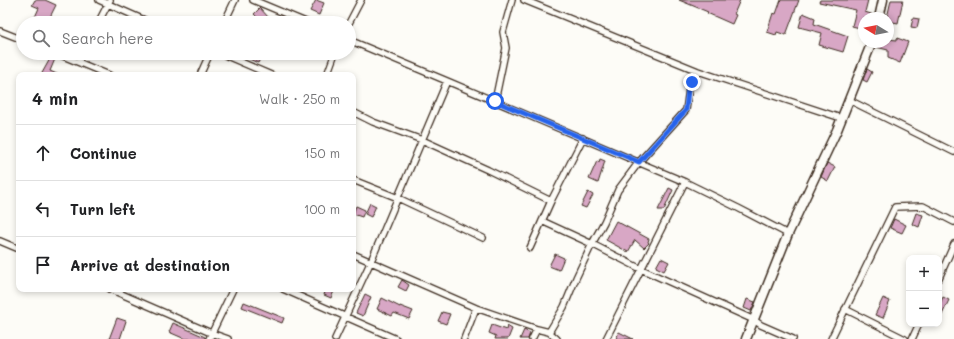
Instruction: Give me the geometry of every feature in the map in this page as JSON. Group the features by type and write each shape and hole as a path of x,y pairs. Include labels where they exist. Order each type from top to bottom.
{"street":[{"path":"99,0 109,2 137,16"},
{"path":"227,16 235,0"},
{"path":"253,0 291,16"},
{"path":"353,16 361,0"},
{"path":"495,101 506,48 503,32 512,0"},
{"path":"524,0 698,71 841,118"},
{"path":"881,12 884,0"},
{"path":"102,16 109,2"},
{"path":"0,31 16,37"},
{"path":"356,43 685,182 788,234"},
{"path":"746,339 788,234 849,100 870,48"},
{"path":"73,60 100,72"},
{"path":"201,72 207,60"},
{"path":"236,60 264,72"},
{"path":"328,72 333,60"},
{"path":"549,332 564,307 618,190 639,162 686,110 688,89 698,71"},
{"path":"335,339 371,261 447,81"},
{"path":"849,100 954,152"},
{"path":"356,114 373,122 422,140 488,170 551,202"},
{"path":"530,248 542,220 583,138"},
{"path":"356,181 398,198 484,238"},
{"path":"606,339 685,182"},
{"path":"831,339 896,207 923,206 954,222"},
{"path":"542,220 641,269 793,339"},
{"path":"0,241 16,248"},
{"path":"942,271 954,244"},
{"path":"356,255 476,308 549,332 557,339"},
{"path":"116,292 210,336 228,339"},
{"path":"210,336 232,292"},
{"path":"290,292 396,339"},
{"path":"464,339 476,308"},
{"path":"845,309 905,339"},
{"path":"912,339 918,327"},
{"path":"532,339 537,329"}],"building":[{"path":"35,0 45,0 56,5 50,16 35,16 39,8 32,5"},
{"path":"316,0 324,3 319,15 310,11"},
{"path":"679,0 740,0 734,14 736,15 732,24"},
{"path":"781,0 799,0 786,35 777,32 776,35 767,32 773,13 776,14"},
{"path":"820,0 868,0 865,12 858,12 858,28 852,26 856,10 819,2"},
{"path":"891,0 903,0 898,23 894,22 894,12 888,12"},
{"path":"260,8 267,16 256,16 254,14"},
{"path":"803,13 815,18 814,24 848,36 843,52 819,45 822,33 799,27"},
{"path":"913,18 919,19 917,28 911,27"},
{"path":"897,38 908,42 900,63 888,58 888,50 880,48 894,48 894,40 897,40"},
{"path":"49,60 55,60 50,71 52,72 43,72"},
{"path":"251,60 260,60 258,63"},
{"path":"867,69 872,72 867,82 863,80"},
{"path":"600,159 605,161 598,183 589,179 597,161 599,162"},
{"path":"827,163 835,167 828,181 821,177"},
{"path":"669,188 673,190 664,210 658,210"},
{"path":"588,192 593,195 586,208 581,206"},
{"path":"370,203 376,206 371,217 365,214"},
{"path":"356,206 365,210 362,217 356,215"},
{"path":"916,213 923,215 919,227 912,224"},
{"path":"894,219 906,225 902,233 890,228"},
{"path":"616,221 649,239 649,243 644,248 635,240 628,252 606,240"},
{"path":"555,254 564,258 559,270 549,266"},
{"path":"661,258 669,262 664,271 656,267"},
{"path":"402,280 409,285 406,291 398,287"},
{"path":"325,292 334,292 331,298 324,295"},
{"path":"365,294 371,297 363,316 356,313"},
{"path":"943,297 949,300 942,315"},
{"path":"382,298 400,307 413,311 409,319 394,313 392,316 377,309"},
{"path":"883,298 890,301 883,318 875,315"},
{"path":"747,299 755,302 751,311 744,308"},
{"path":"244,302 284,318 282,323 242,307"},
{"path":"442,312 450,314 446,324 438,321"},
{"path":"117,318 126,321 120,339 109,339"},
{"path":"173,323 205,337 205,339 185,339 169,332"},
{"path":"492,325 506,330 507,326 512,329 508,339 495,339 496,336 489,333"},
{"path":"524,330 530,333 528,339 520,339"},
{"path":"619,332 633,339 616,339"}],"route":[{"path":"495,101 639,162 686,110 688,89 692,82"}]}
